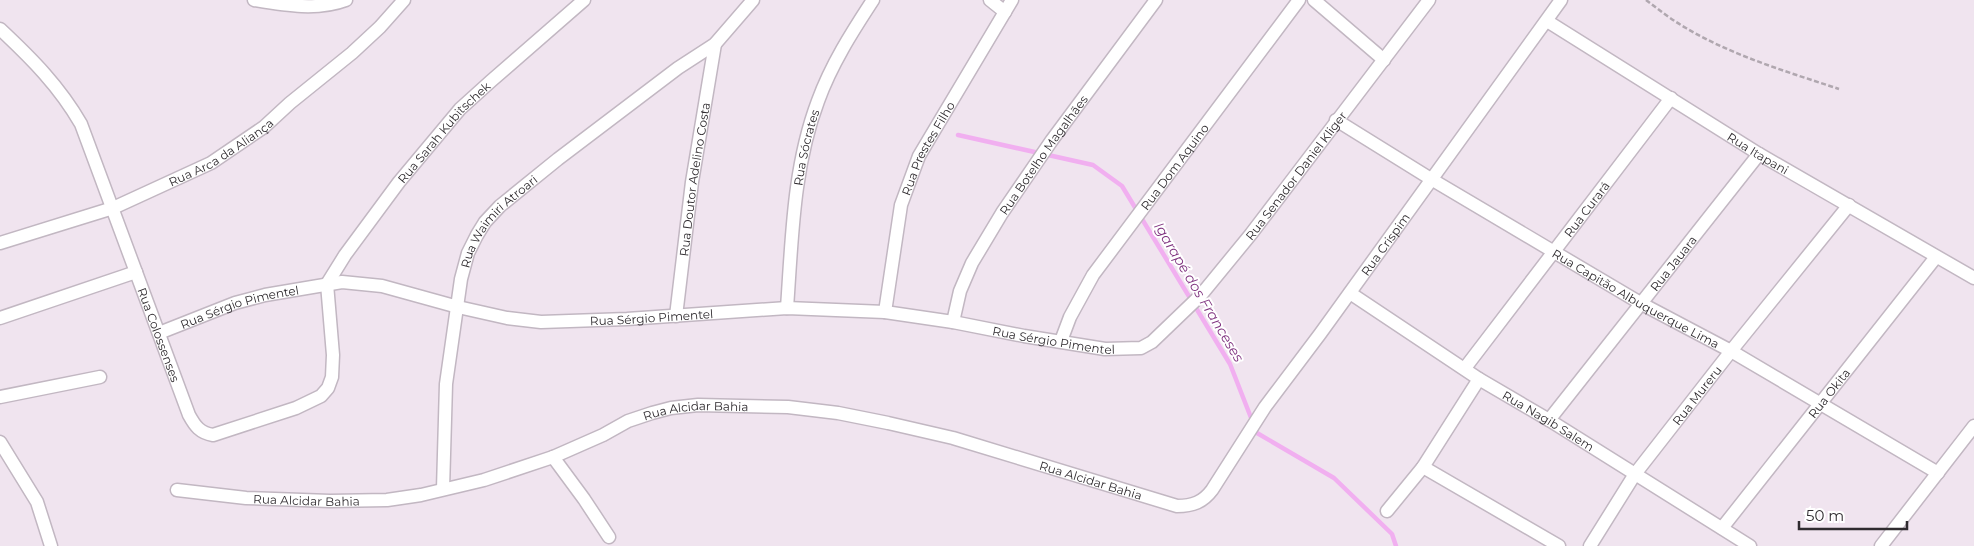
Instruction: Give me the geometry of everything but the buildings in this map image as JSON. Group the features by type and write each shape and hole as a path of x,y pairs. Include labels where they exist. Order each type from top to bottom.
{"street":[{"path":"254,0 308,6 328,5 346,0"},
{"name":"Rua Arca da Aliança","path":"0,243 112,208 211,163 236,148 352,53 380,27 404,0"},
{"name":"Rua Sarah Kubitschek","path":"327,284 372,218 434,138 491,81 584,0"},
{"name":"Rua Waimiri Atroari","path":"443,489 446,384 461,279 468,252 476,235 500,206 558,159 678,68 715,44 753,0"},
{"name":"Rua Sócrates","path":"787,308 793,216 799,169 808,130 818,100 835,64 873,0"},
{"path":"990,0 1005,12"},
{"name":"Rua Prestes Filho","path":"885,312 901,205 912,172 942,116 1012,0"},
{"name":"Rua Botelho Magalhães","path":"953,322 960,291 972,263 993,228 1052,140 1156,0"},
{"name":"Rua Dom Aquino","path":"1061,341 1070,317 1092,275 1299,0"},
{"path":"1314,0 1384,60"},
{"name":"Rua Senador Daniel Kliger","path":"1152,342 1201,295 1251,234 1429,0"},
{"name":"Rua Crispim","path":"1212,490 1266,406 1350,293 1561,0"},
{"name":"Rua Itapani","path":"1547,21 1759,154 1974,278"},
{"name":"Rua Colossenses","path":"0,29 42,69 66,98 81,124 189,415 195,426 204,434 213,435 225,432 311,402 321,396 328,388 332,377 333,355 327,284"},
{"name":"Rua Doutor Adelino Costa","path":"676,316 692,182 715,44"},
{"name":"Rua Curará","path":"1464,368 1671,98"},
{"name":"Rua Capitão Albuquerque Lima","path":"1336,120 1431,179 1642,304 1731,350 1938,473"},
{"name":"Rua Jauara","path":"1549,420 1759,154"},
{"name":"Rua Mureru","path":"1590,546 1636,474 1731,350 1849,205"},
{"name":"Rua Okita","path":"1722,528 1936,257"},
{"path":"0,318 136,272"},
{"name":"Rua Sérgio Pimentel","path":"159,333 235,303 265,295 342,282 382,286 506,318 541,322 676,316 787,308 885,312 1105,348 1141,348 1152,342"},
{"name":"Rua Nagib Salem","path":"1350,293 1479,379 1549,420 1750,546"},
{"path":"0,398 100,377"},
{"path":"1387,511 1423,467 1479,379"},
{"name":"Rua Alcidar Bahia","path":"177,490 246,498 330,501 387,500 421,495 484,480 553,457 603,435 628,421 671,408 698,405 788,407 838,413 953,438 1177,506 1188,506 1205,500 1212,490"},
{"path":"1882,546 1974,426"},
{"path":"0,442 37,502 51,546"},
{"path":"553,457 609,536"},
{"path":"1423,467 1559,546"}],"path":[{"path":"1646,0 1687,28 1716,43 1839,89"}],"waterway":[{"name":"Igarapé dos Franceses","path":"958,135 1093,165 1122,186 1230,364 1257,433 1334,478 1392,534 1396,546"}]}
